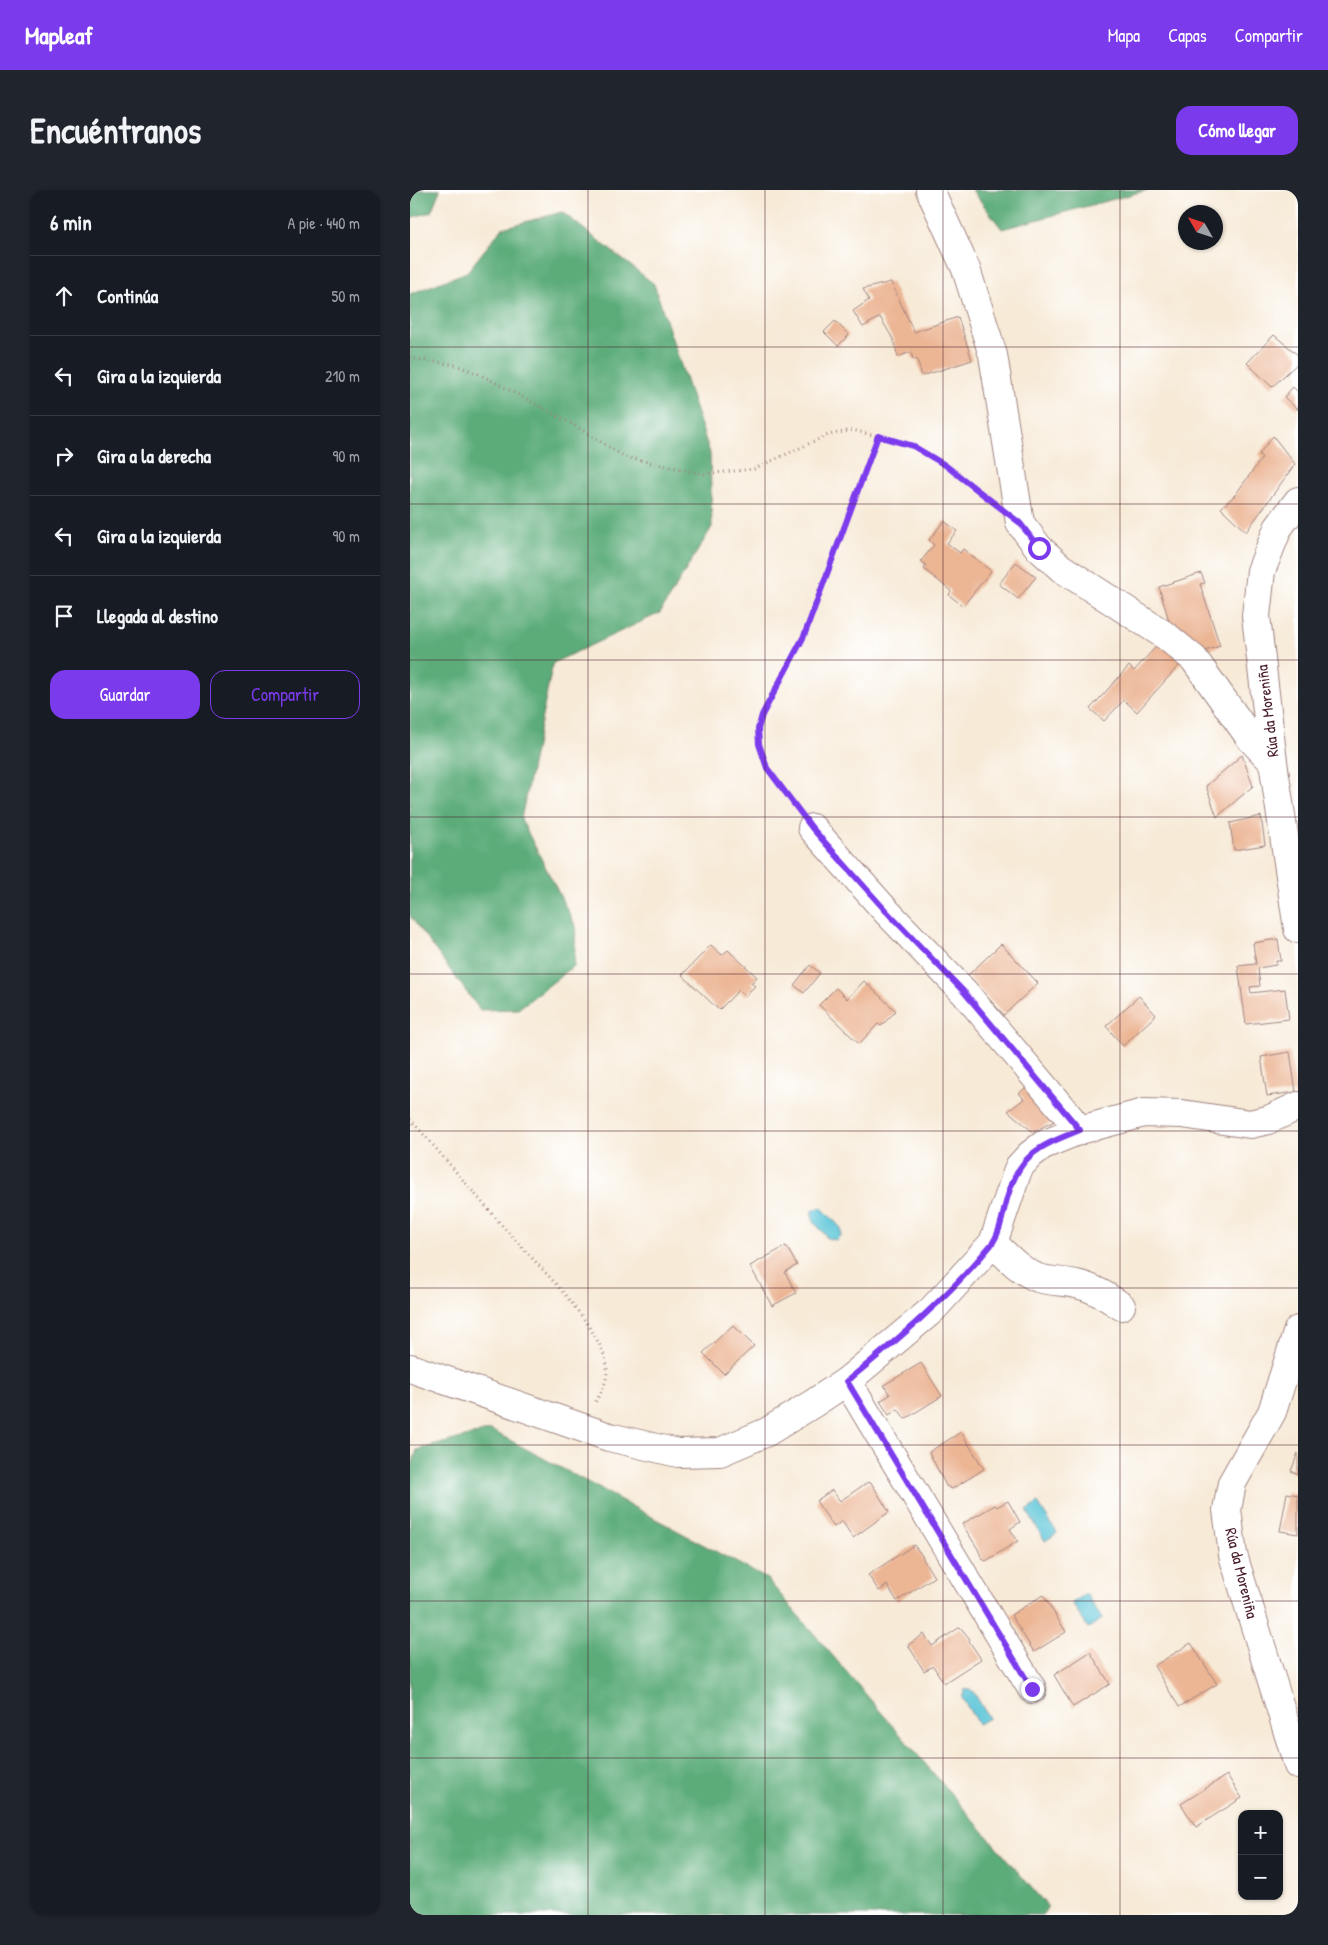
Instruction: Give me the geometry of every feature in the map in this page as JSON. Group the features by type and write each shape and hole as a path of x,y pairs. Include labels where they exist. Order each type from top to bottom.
{"street":[{"path":"930,190 966,269 993,355 1020,523 1039,548 1061,568 1166,636 1194,659 1251,739 1273,762"},
{"name":"Rúa da Moreniña","path":"1298,501 1278,528 1261,571 1256,616 1273,762 1289,815 1298,929"},
{"path":"812,828 886,911 965,993 1080,1130"},
{"path":"410,1368 580,1428 678,1453 720,1452 767,1432 847,1381 932,1310 993,1243 1019,1167 1043,1145 1080,1130 1144,1113 1182,1114 1250,1124 1268,1120 1298,1106"},
{"path":"993,1243 1020,1268 1037,1277 1053,1282 1077,1284 1103,1294 1121,1306"},
{"name":"Rúa da Moreniña","path":"1298,1330 1272,1412 1232,1483 1227,1510 1234,1555 1298,1765"},
{"path":"847,1381 1032,1689"}],"path":[{"path":"410,358 456,365 482,375 569,422 625,457 703,474 754,469 828,435 853,430 878,436 913,446 945,465 1020,523"},
{"path":"812,828 767,768 759,744 758,729 769,698 804,636 878,436"},
{"path":"410,1119 560,1289 589,1327 600,1345 606,1359 606,1382 580,1428"}],"green space":[{"path":"410,190 440,190 431,212 410,218"},
{"path":"972,190 1148,190 1002,229"},
{"path":"562,212 654,284 710,453 712,527 660,613 553,663 521,819 576,927 574,966 518,1009 480,1010 410,916 410,294 467,272 502,228"},
{"path":"491,1430 767,1579 1048,1907 1042,1915 410,1915 410,1471 417,1450"}],"water":[{"path":"821,1207 841,1228 841,1235 836,1240 827,1238 813,1219 812,1211"},
{"path":"1038,1503 1057,1533 1045,1541 1027,1511"},
{"path":"1086,1594 1102,1619 1088,1628 1072,1603"},
{"path":"965,1689 973,1691 989,1718 978,1724 962,1698"}],"building":[{"path":"891,282 914,332 958,317 972,360 922,376 917,359 913,360 911,352 898,357 893,339 880,317 863,327 853,311 869,300 863,289"},
{"path":"835,321 849,335 838,346 824,332"},
{"path":"1274,335 1298,355 1298,363 1272,387 1247,363"},
{"path":"1293,387 1298,392 1298,410 1284,397"},
{"path":"1273,436 1295,464 1246,532 1221,508 1235,495 1262,458 1259,454"},
{"path":"944,521 957,531 947,543 960,553 963,549 991,571 963,606 949,595 951,591 924,569 926,565 921,561 934,545 929,540"},
{"path":"1016,562 1036,577 1018,599 999,584"},
{"path":"1201,573 1205,583 1200,584 1220,646 1199,653 1172,631 1159,587"},
{"path":"1161,641 1183,661 1137,712 1124,700 1104,721 1090,709 1129,666 1134,671"},
{"path":"1242,755 1253,786 1217,817 1206,786"},
{"path":"1261,816 1265,845 1234,850 1230,823"},
{"path":"1278,939 1281,961 1276,961 1276,965 1258,968 1260,986 1250,987 1251,993 1285,989 1289,1019 1246,1024 1238,966 1256,964 1253,943"},
{"path":"1001,944 1038,983 1004,1015 967,976"},
{"path":"711,945 722,955 728,950 757,977 751,983 755,986 745,996 739,990 719,1010 682,975"},
{"path":"810,965 820,973 804,993 794,985"},
{"path":"864,981 896,1011 881,1026 878,1024 859,1044 819,1005 836,988 847,999"},
{"path":"1139,996 1156,1015 1123,1046 1106,1026"},
{"path":"1290,1052 1296,1092 1267,1096 1261,1057"},
{"path":"1032,1083 1060,1118 1033,1132 1008,1111 1024,1099 1019,1093"},
{"path":"786,1246 797,1265 785,1272 796,1293 772,1306 750,1266"},
{"path":"733,1325 754,1346 724,1374 703,1353"},
{"path":"921,1363 942,1396 905,1419 898,1409 889,1415 880,1401 890,1395 884,1385"},
{"path":"961,1432 984,1469 952,1489 946,1486 929,1452"},
{"path":"1298,1453 1298,1474 1291,1471"},
{"path":"868,1482 872,1484 889,1512 853,1538 842,1521 834,1527 816,1501 832,1490 840,1501"},
{"path":"1287,1493 1298,1495 1298,1534 1280,1531"},
{"path":"1008,1501 1020,1522 1010,1529 1018,1541 986,1561 982,1559 962,1524 995,1505 997,1507"},
{"path":"914,1545 934,1577 897,1601 887,1585 879,1591 868,1575"},
{"path":"1043,1595 1066,1632 1034,1652 1011,1615"},
{"path":"960,1627 970,1639 969,1641 981,1659 944,1683 933,1666 924,1671 908,1645 924,1634 932,1646"},
{"path":"1191,1643 1217,1684 1179,1707 1154,1666"},
{"path":"1090,1652 1110,1684 1073,1707 1054,1675"},
{"path":"1227,1775 1242,1798 1196,1827 1181,1804"}],"route":[{"path":"1032,1689 847,1381 895,1343 932,1310 993,1243 1019,1167 1030,1155 1043,1145 1080,1130 965,993 886,911 812,828 767,768 759,744 758,729 769,698 791,663 804,636 831,569 878,436 913,446 945,465 1020,523 1039,548"}]}
